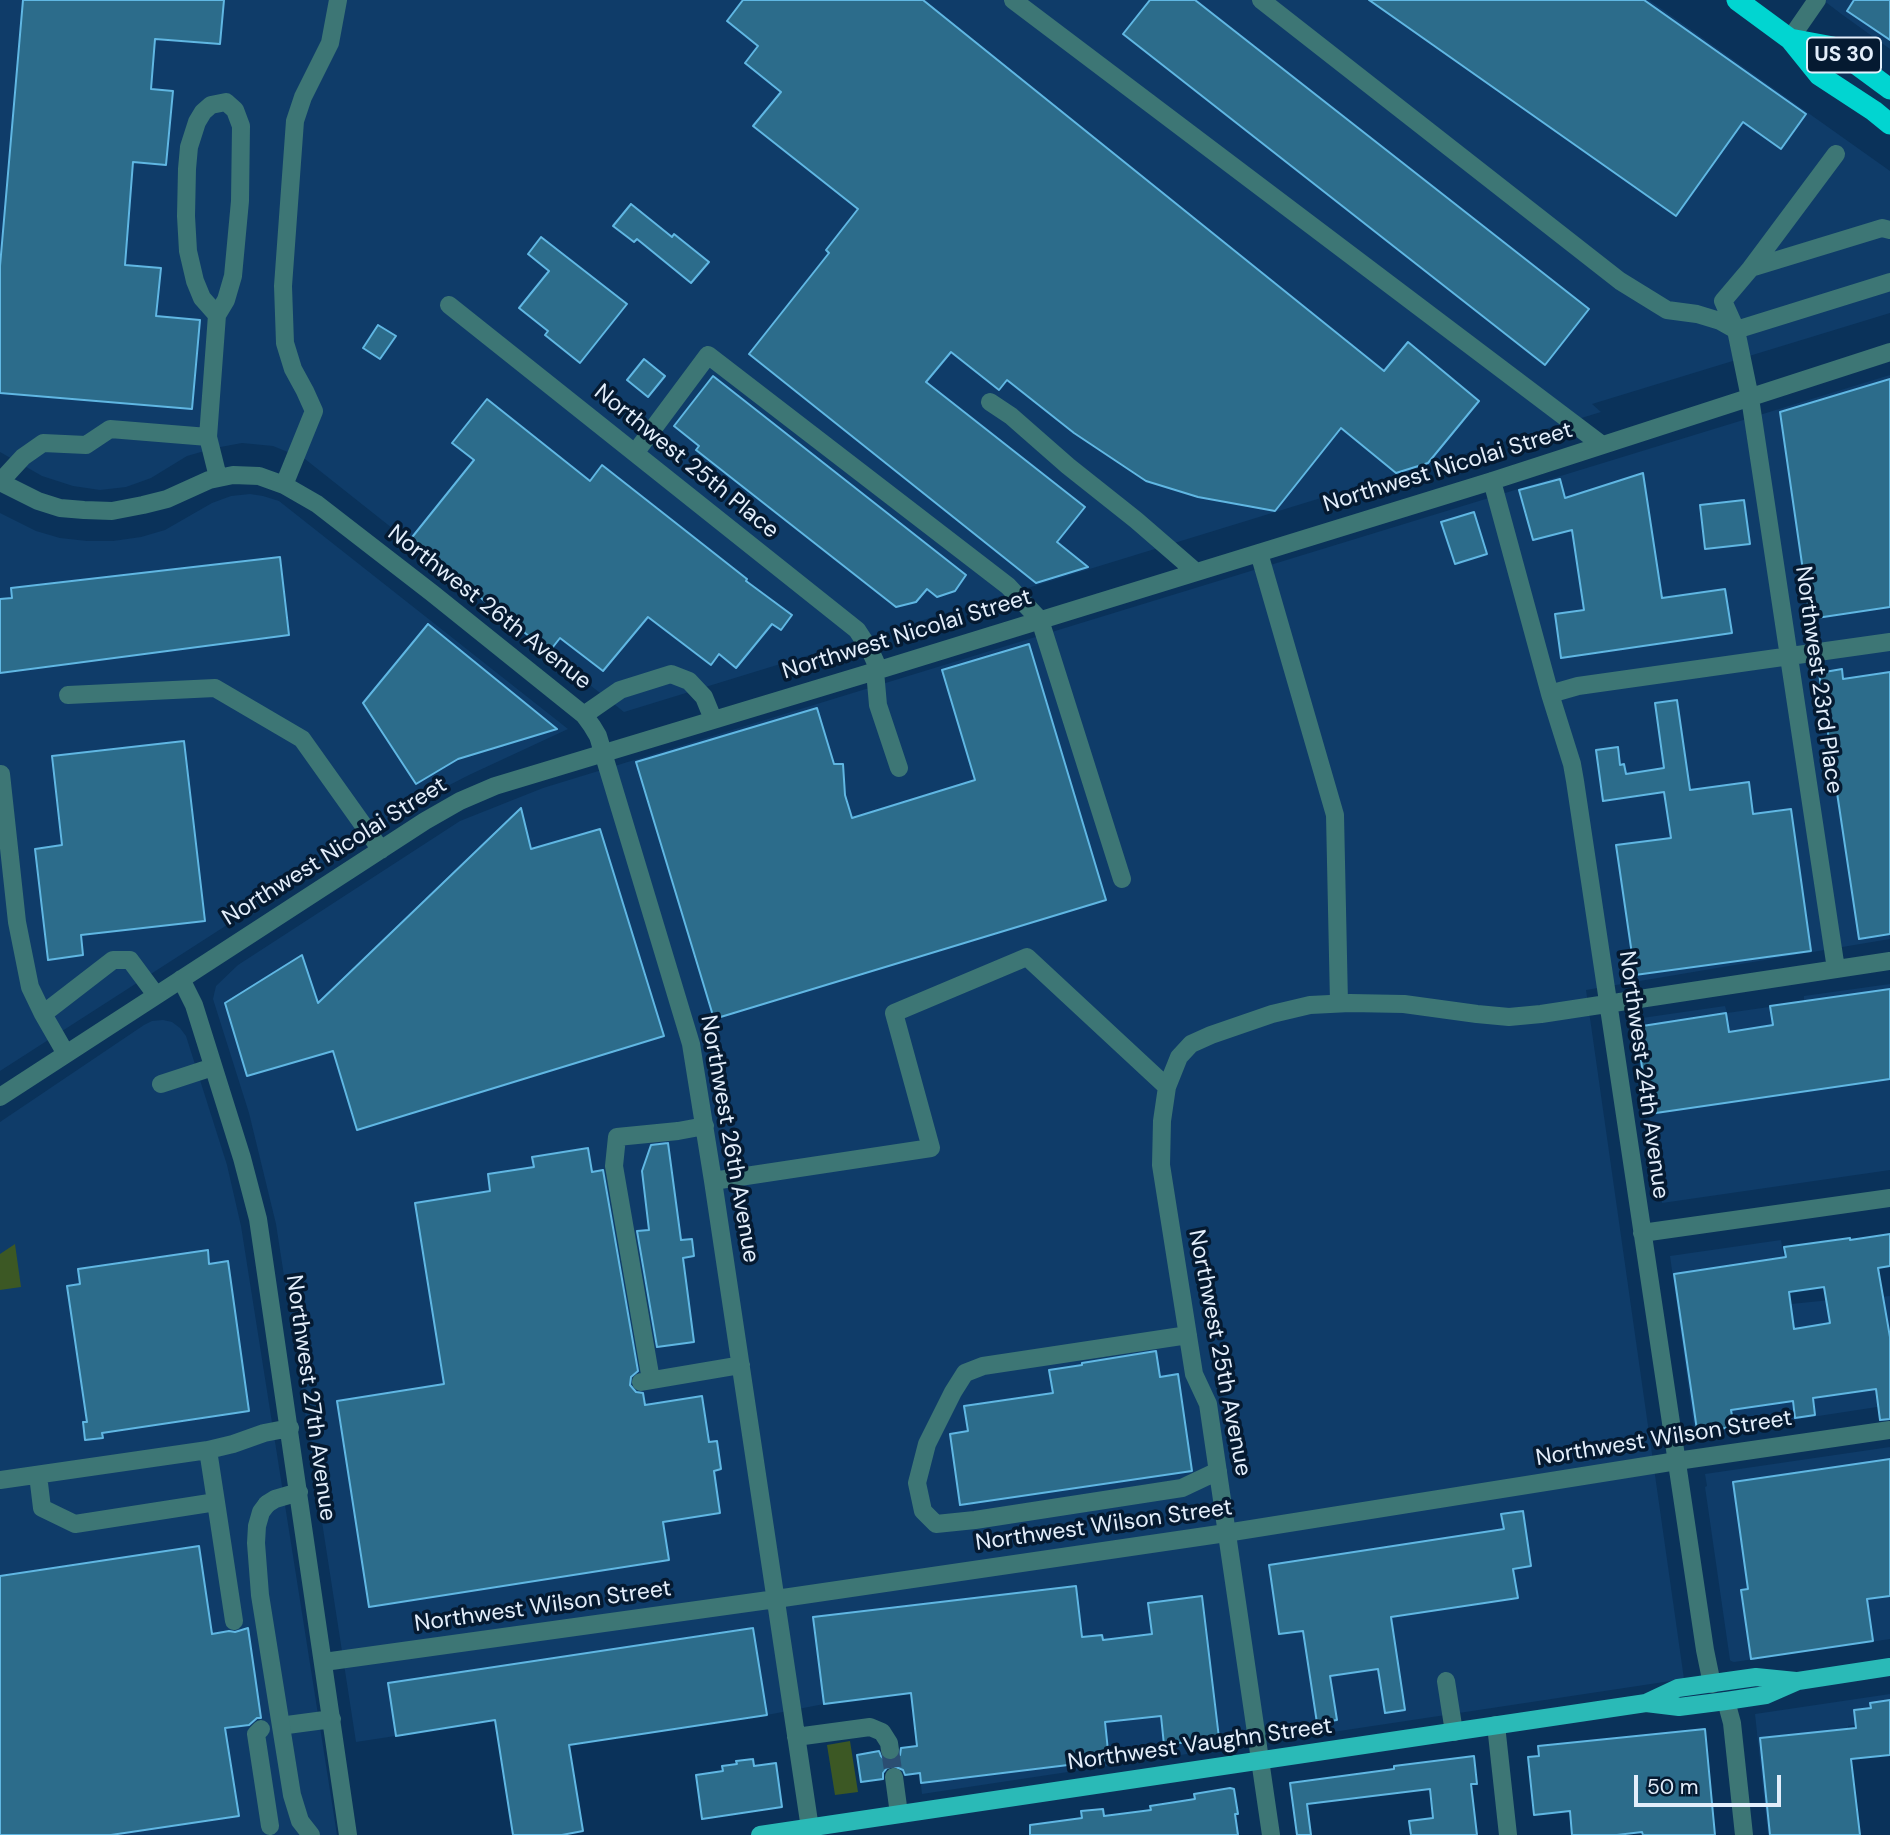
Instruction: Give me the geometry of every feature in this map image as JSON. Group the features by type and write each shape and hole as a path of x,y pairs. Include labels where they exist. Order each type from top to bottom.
{"highway":[{"name":"US 30","path":"1737,0 1790,39 1819,75 1890,124"},
{"name":"US 30","path":"1790,39 1833,47 1890,89"}],"main road":[{"name":"Northwest Vaughn Street","path":"1646,1703 1678,1688 1756,1677 1798,1681 1890,1667"},
{"name":"Northwest Vaughn Street","path":"760,1835 811,1831 899,1814 1646,1703 1679,1707 1726,1701 1766,1695 1798,1681"}],"street":[{"path":"284,485 314,411 293,369 285,343 283,286 295,121 303,97 330,43 338,0"},
{"path":"1013,0 1602,445"},
{"path":"1261,0 1620,281 1667,310 1697,314 1720,321 1736,330 1890,282"},
{"path":"1790,39 1817,0"},
{"path":"217,315 202,298 188,251 187,169 197,122 211,105 226,102 235,110 241,126 240,201 233,276 226,300 217,315 208,437 218,477"},
{"path":"1751,268 1836,153"},
{"path":"1751,268 1882,228 1890,230"},
{"name":"Northwest 23rd Place","path":"1751,268 1723,300 1736,330 1750,398 1836,970"},
{"name":"Northwest 25th Place","path":"449,305 857,630 870,650 877,670"},
{"name":"Northwest Nicolai Street","path":"0,1097 425,821 476,794 1492,481 1890,352"},
{"path":"635,453 708,355 1008,586 1040,620 1122,879"},
{"path":"990,402 1011,416 1196,572"},
{"path":"0,482 23,457 43,443 86,445 110,429 208,437"},
{"name":"Northwest 26th Avenue","path":"0,482 38,501 60,508 112,510 167,499 218,477 259,476 284,485 317,504 584,715 598,736 693,1053 811,1831"},
{"name":"Northwest 24th Avenue","path":"1492,481 1550,694 1572,764 1712,1684"},
{"path":"1259,553 1335,815 1339,1003"},
{"path":"1550,694 1578,686 1890,642"},
{"path":"877,670 878,705 899,768"},
{"path":"584,715 621,691 671,674 689,681 704,697 713,719"},
{"path":"68,695 215,688 302,739 381,850"},
{"path":"1,774 17,922 30,987 66,1054"},
{"path":"713,1181 931,1148 894,1013 1027,957 1167,1087"},
{"path":"43,1014 113,960 130,960 156,995"},
{"name":"Northwest 25th Avenue","path":"1271,1835 1208,1404 1194,1374 1161,1166 1162,1121 1167,1087 1179,1056 1191,1044 1210,1035 1272,1014 1310,1005 1404,1004 1509,1017 1890,961"},
{"name":"Northwest 27th Avenue","path":"181,979 194,1005 242,1158 258,1219 348,1835"},
{"path":"161,1084 213,1067"},
{"path":"705,1126 617,1137 614,1166 646,1381 741,1365"},
{"path":"1642,1233 1890,1198"},
{"path":"1188,1335 983,1366 965,1373 927,1444 917,1483 923,1511 936,1524 975,1520 1182,1488 1218,1471"},
{"path":"0,1480 208,1450 290,1428"},
{"name":"Northwest Wilson Street","path":"324,1662 1226,1533 1890,1430"},
{"path":"208,1450 234,1621"},
{"path":"38,1475 42,1507 75,1524 216,1502"},
{"path":"299,1492 267,1504 261,1512 257,1526 256,1543 260,1595 292,1795 300,1821 312,1835"},
{"path":"1446,1681 1454,1732"},
{"path":"1726,1701 1732,1723 1744,1835"},
{"path":"287,1725 332,1719"},
{"path":"1496,1725 1508,1835"},
{"path":"796,1737 870,1727 886,1737 890,1750"},
{"path":"261,1729 256,1734 270,1826"},
{"path":"894,1777 899,1814"}],"shaded area":[{"path":"0,0 1649,0 1890,171 1890,313 1592,404 1601,412 624,712 305,459 273,446 242,443 187,456 151,478 126,487 100,490 73,486 42,476 0,452"},
{"path":"1823,0 1890,0 1890,49 1840,13"},
{"path":"1890,375 1890,939 1586,990 1684,1679 922,1794 910,1693 824,1704 545,1749 539,1714 356,1742 276,1224 249,1113 213,999 216,986 238,965 460,821 543,788"},
{"path":"250,494 279,501 568,729 426,797 0,1071 0,513 36,531 60,538 113,541 165,530 212,503 231,496"},
{"path":"1890,984 1890,1170 1662,1203 1635,1019 1725,1006 1727,1013 1804,1002 1804,996"},
{"path":"163,1020 172,1022 186,1036 227,1165 241,1226 337,1835 0,1835 0,1122 144,1025"},
{"path":"1781,1240 1791,1304 1890,1296 1890,1405 1695,1435 1670,1256"},
{"path":"1890,1447 1890,1639 1731,1661 1705,1474"},
{"path":"1890,1694 1890,1721 1848,1726 1860,1835 1768,1835 1755,1714"}],"green space":[{"path":"15,1244 21,1287 0,1290 0,1254"},
{"path":"850,1741 858,1792 835,1795 827,1745"}],"building":[{"path":"23,0 224,0 220,44 155,39 151,89 173,91 166,165 133,162 125,265 161,268 156,316 200,320 192,409 0,393 0,266"},
{"path":"743,0 923,0 1384,371 1408,342 1479,401 1428,463 1396,473 1341,428 1275,511 1198,497 1146,481 1074,433 1007,380 999,390 951,352 926,382 1085,507 1057,542 1088,567 1036,583 749,354 829,253 826,250 858,209 753,126 781,92 745,63 758,46 727,21"},
{"path":"1150,0 1195,0 1589,309 1545,365 1123,34"},
{"path":"1369,0 1644,0 1806,114 1781,149 1743,122 1676,216"},
{"path":"1854,0 1890,0 1890,40 1847,11"},
{"path":"631,204 709,262 691,283 637,239 634,242 613,226"},
{"path":"541,237 627,304 580,363 545,335 548,331 519,308 549,271 528,254"},
{"path":"378,325 396,336 380,359 363,348"},
{"path":"644,359 665,376 648,397 627,380"},
{"path":"713,376 966,575 955,591 937,597 927,589 916,602 896,607 696,450 699,446 674,426"},
{"path":"1890,379 1890,607 1810,619 1780,412"},
{"path":"487,399 590,481 602,465 792,615 781,630 772,624 736,668 719,654 711,665 648,617 603,671 560,638 549,652 409,541 474,460 452,443"},
{"path":"1643,473 1662,598 1725,589 1732,633 1561,658 1555,614 1584,610 1572,530 1533,540 1519,490 1560,479 1565,498"},
{"path":"1744,500 1750,544 1705,549 1700,505"},
{"path":"1474,512 1487,554 1455,564 1441,522"},
{"path":"280,557 289,635 0,673 0,599 12,598 11,588"},
{"path":"428,624 557,729 458,759 416,784 363,703"},
{"path":"1029,644 1106,900 714,1019 636,762 817,708 834,764 843,764 845,795 852,818 975,780 942,670"},
{"path":"1842,669 1843,679 1890,672 1890,934 1859,939 1819,673"},
{"path":"1677,700 1690,790 1749,782 1753,814 1791,809 1811,951 1635,975 1616,845 1671,838 1664,792 1603,801 1596,750 1618,747 1620,765 1624,764 1626,774 1664,768 1655,703"},
{"path":"184,741 205,921 81,935 83,955 48,960 35,849 62,845 52,756"},
{"path":"521,808 531,849 600,829 664,1036 357,1130 333,1051 247,1076 225,1003 302,955 318,1003"},
{"path":"1890,989 1890,1079 1649,1114 1636,1027 1726,1013 1729,1032 1773,1025 1770,1006"},
{"path":"668,1143 681,1240 692,1239 694,1256 683,1258 694,1342 657,1347 637,1231 649,1230 642,1171 651,1145"},
{"path":"588,1148 592,1172 603,1170 638,1371 631,1377 630,1385 636,1392 643,1393 645,1405 702,1396 709,1442 717,1441 721,1469 714,1471 720,1513 663,1522 669,1560 369,1607 337,1401 444,1384 415,1203 490,1191 488,1174 534,1167 532,1157"},
{"path":"1890,1234 1890,1266 1878,1268 1890,1337 1890,1419 1880,1420 1876,1389 1813,1398 1815,1415 1795,1418 1793,1401 1731,1410 1734,1426 1716,1430 1716,1434 1698,1437 1674,1274 1786,1257 1784,1247","holes":["1824,1287 1830,1323 1794,1329 1789,1292"]},
{"path":"208,1250 209,1264 228,1261 249,1411 102,1433 103,1438 85,1440 83,1422 87,1422 67,1286 80,1284 78,1269"},
{"path":"1156,1351 1160,1377 1178,1374 1192,1471 960,1505 950,1434 968,1431 964,1406 1053,1393 1049,1370"},
{"path":"1890,1459 1890,1596 1867,1599 1873,1641 1751,1659 1741,1590 1748,1589 1733,1482"},
{"path":"1523,1511 1531,1566 1513,1569 1518,1598 1391,1617 1405,1710 1385,1713 1378,1669 1330,1676 1337,1720 1317,1723 1303,1631 1279,1634 1269,1565 1504,1529 1501,1514"},
{"path":"199,1546 212,1634 248,1628 261,1718 249,1725 225,1728 239,1816 111,1835 0,1835 0,1576"},
{"path":"1076,1586 1082,1637 1102,1635 1103,1640 1152,1634 1148,1603 1202,1596 1219,1738 1164,1745 1161,1716 1105,1722 1109,1760 921,1783 920,1773 905,1775 903,1770 893,1766 883,1773 883,1779 861,1782 857,1755 879,1751 885,1760 892,1761 900,1755 901,1748 917,1746 911,1693 824,1704 813,1617"},
{"path":"753,1628 767,1715 569,1745 583,1831 562,1835 513,1835 495,1720 396,1736 388,1683"},
{"path":"1890,1700 1890,1755 1851,1759 1860,1835 1770,1835 1760,1738 1856,1728 1854,1710 1871,1708 1870,1703"},
{"path":"1705,1729 1715,1835 1643,1835 1642,1832 1572,1835 1570,1811 1534,1815 1528,1757 1539,1756 1538,1746"},
{"path":"1474,1756 1477,1784 1471,1784 1477,1835 1411,1835 1409,1821 1433,1818 1430,1789 1307,1804 1311,1835 1297,1835 1290,1783"},
{"path":"753,1759 754,1766 776,1763 782,1807 702,1819 696,1775 723,1771 722,1766"},
{"path":"1234,1789 1238,1835 1030,1835 1030,1825 1082,1818 1081,1811 1103,1809 1104,1816 1151,1810 1150,1806 1195,1799 1194,1794"}],"tunnel":[{"path":"890,1750 894,1777"}]}
